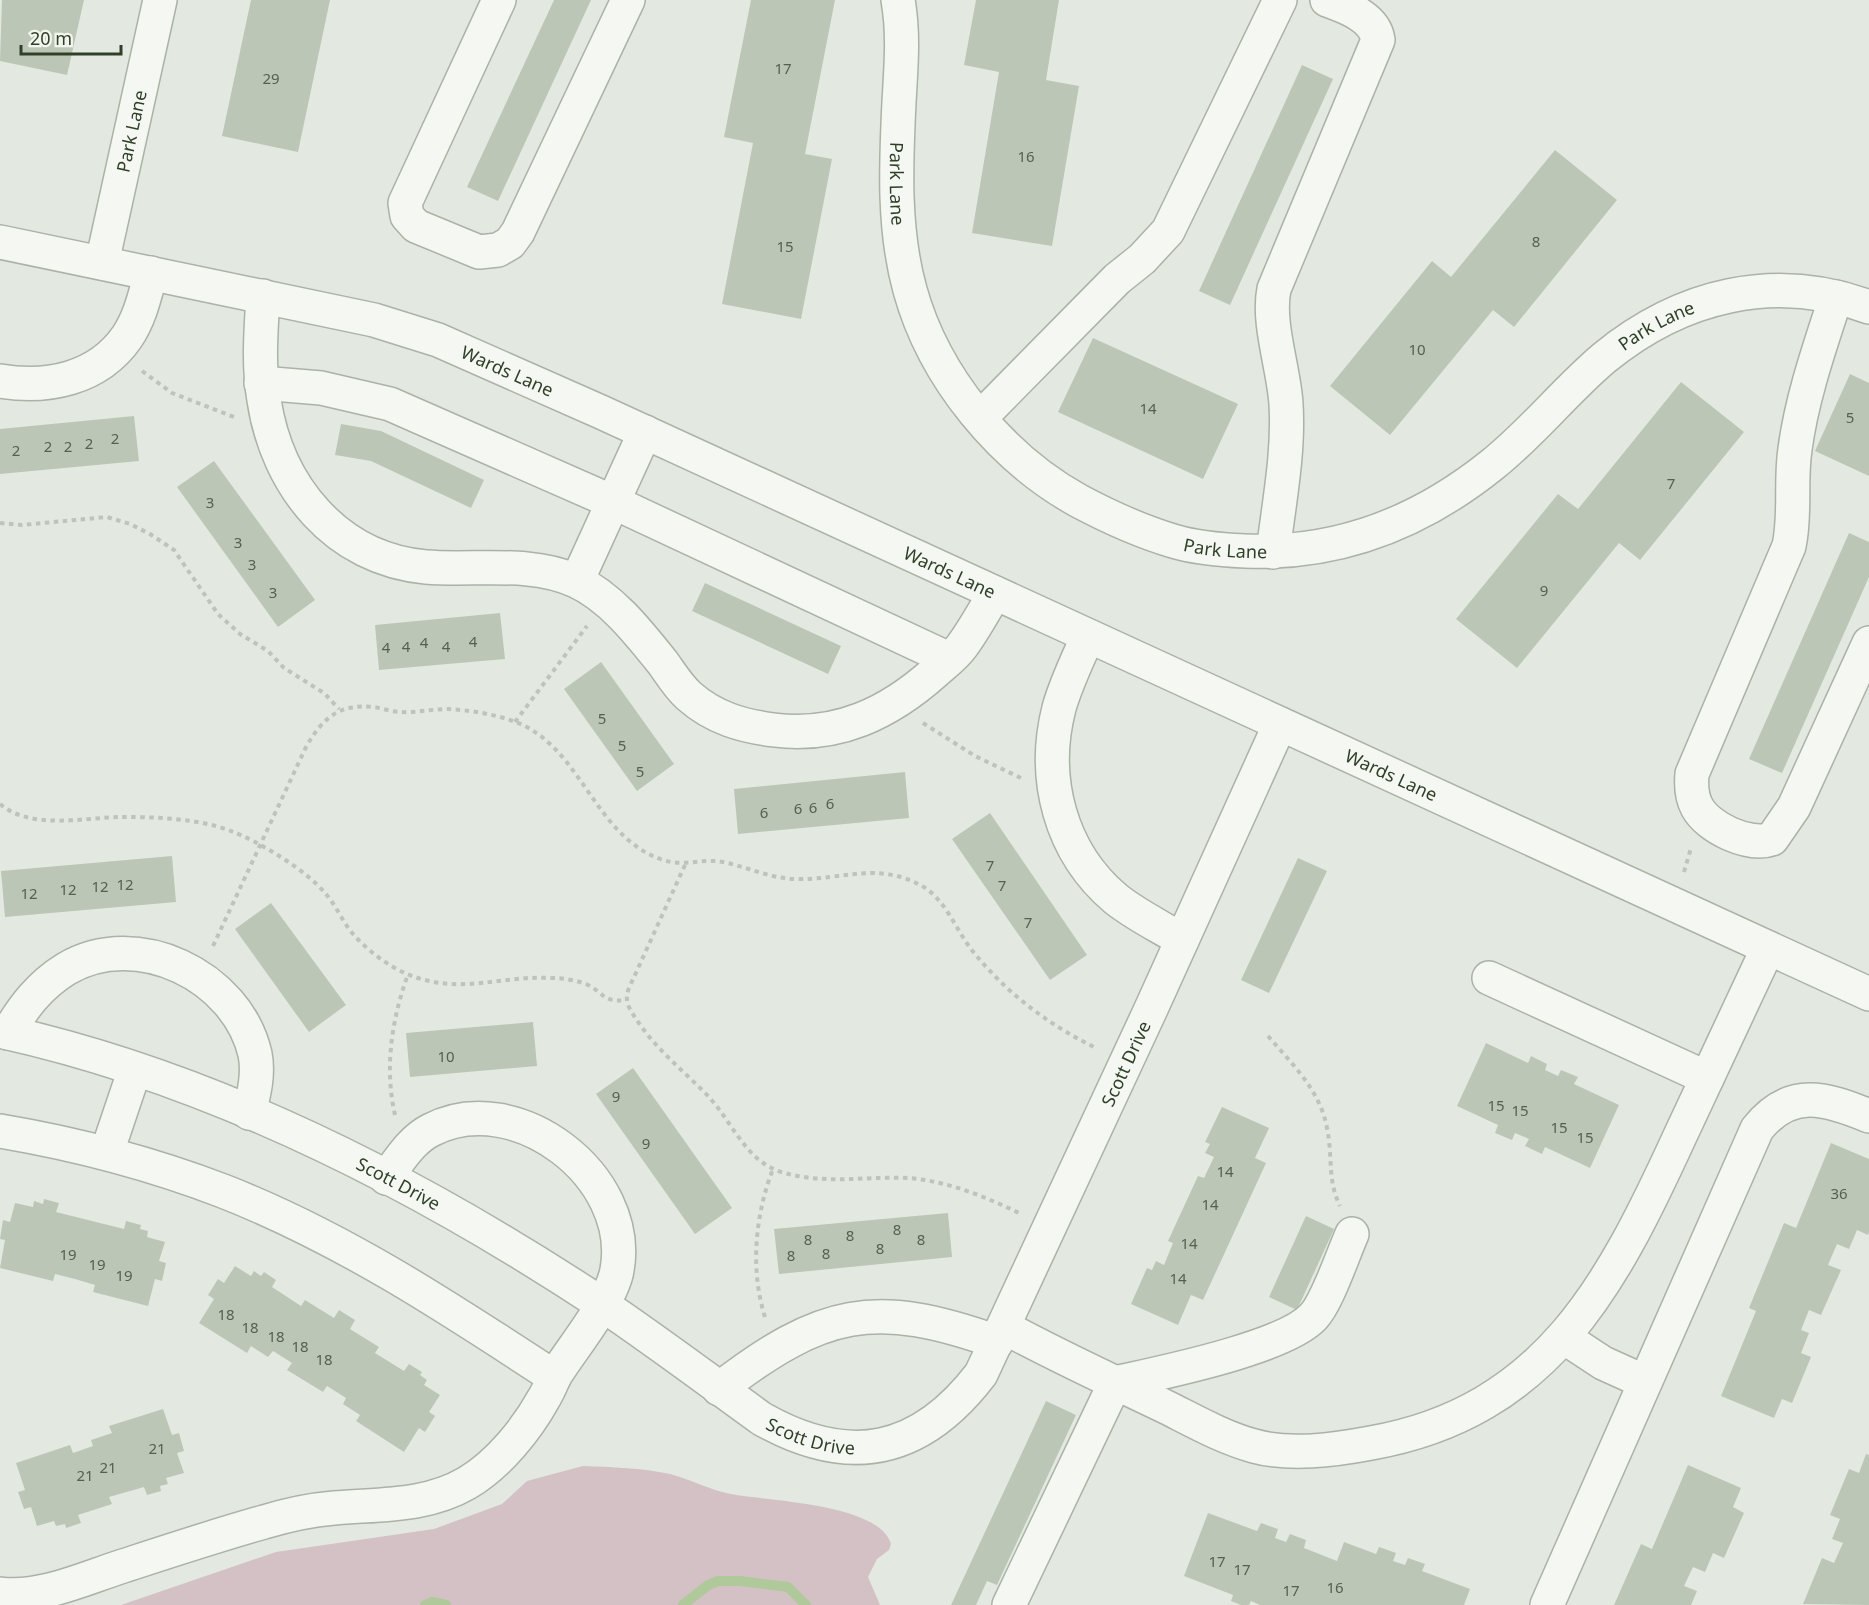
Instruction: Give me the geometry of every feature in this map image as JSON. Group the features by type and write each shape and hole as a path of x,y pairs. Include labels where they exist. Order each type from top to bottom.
{"street":[{"name":"Park Lane","path":"102,262 160,0"},
{"path":"499,0 405,203 407,216 416,226 472,250 485,252 505,247 518,232 628,0"},
{"name":"Park Lane","path":"898,0 902,56 896,173 902,255 910,293 942,364 980,418 1034,470 1071,496 1109,517 1175,542 1222,550 1273,552 1336,545 1400,523 1442,501 1495,462 1547,416 1601,361 1628,340 1668,318 1714,299 1756,291 1798,290 1836,297 1869,307"},
{"path":"980,418 1117,279 1142,259 1168,231 1280,0"},
{"path":"1273,552 1285,451 1286,406 1273,296 1378,40 1375,28 1359,15 1327,0"},
{"name":"Wards Lane","path":"0,242 374,320 438,340 645,432 1869,994"},
{"path":"0,381 33,384 64,380 93,368 109,356 127,337 136,321 152,273"},
{"path":"263,296 261,383 268,423 276,445 302,494 326,524 351,544 376,556 401,564 445,568 516,569 559,575 577,581 606,601 645,642 685,693 708,711 735,723 785,731 819,731 865,719 895,704 960,649 995,593"},
{"path":"1836,297 1815,363 1795,446 1793,529 1789,546 1694,767 1692,795 1700,812 1716,825 1741,837 1763,841 1776,836 1794,807 1869,643"},
{"path":"261,383 321,388 390,404 613,502 949,659"},
{"path":"577,581 645,432"},
{"path":"1088,636 1060,707 1053,748 1054,794 1067,834 1098,882 1118,900 1182,940"},
{"name":"Scott Drive","path":"4,1032 135,1069 249,1113 386,1178 486,1233 601,1304 762,1419 800,1438 841,1448 884,1444 926,1428 948,1413 981,1374 1280,724"},
{"path":"719,1389 775,1349 836,1322 872,1316 903,1317 1001,1334 1254,1446 1286,1450 1346,1448 1419,1431 1483,1403 1520,1380 1565,1338 1601,1289 1622,1253 1768,948"},
{"path":"4,1032 43,986 67,969 108,955 149,955 168,960 200,977 228,1002 246,1029 256,1067 249,1113"},
{"path":"1489,978 1707,1078"},
{"path":"107,1152 135,1069"},
{"path":"1546,1605 1751,1140 1764,1120 1784,1106 1807,1099 1831,1101 1869,1116"},
{"path":"0,1594 24,1594 60,1586 281,1517 308,1511 406,1502 451,1491 478,1476 508,1446 544,1399 554,1377 601,1304 617,1271 617,1239 605,1196 597,1182 578,1162 536,1132 496,1121 449,1123 430,1131 415,1142 386,1178"},
{"path":"0,1131 107,1152 225,1192 322,1238 448,1308 554,1377"},
{"path":"1115,1383 1204,1363 1269,1341 1302,1326 1316,1314 1352,1234"},
{"path":"1565,1338 1603,1363 1645,1382"},
{"path":"1009,1605 1115,1383"}],"path":[{"path":"109,356 140,370 167,390 190,402 249,422 268,423"},
{"path":"0,523 22,525 63,519 106,517 130,524 150,534 174,550 213,609 240,634 268,651 284,668 324,693 339,709"},
{"path":"515,722 606,601"},
{"path":"895,704 938,734 1011,776 1029,779 1053,777"},
{"path":"200,977 230,905 262,847 317,728 339,709 369,707 403,712 450,709 515,722 540,737 558,753 623,837 661,860 685,865 722,862 765,874 795,879 875,872 909,880 937,898 987,967 1035,1012 1064,1031 1126,1062"},
{"path":"0,804 17,813 52,820 119,817 206,823 232,831 262,847 316,883 362,943 408,974 444,983 465,985 536,977 567,979 588,985 606,999 626,1000"},
{"path":"1671,904 1683,874 1700,812"},
{"path":"685,865 629,987 626,1000 655,1044 710,1098 755,1156 773,1168 802,1177 829,1181 895,1178 933,1181 992,1200 1050,1228"},
{"path":"408,974 390,1047 391,1097 398,1124 415,1142"},
{"path":"1268,1036 1319,1100 1329,1139 1332,1188 1352,1234"},
{"path":"773,1168 759,1210 757,1234 763,1311 775,1349"}],"shaded area":[{"path":"583,1466 638,1469 670,1474 723,1492 820,1506 866,1520 882,1530 891,1544 889,1550 877,1559 868,1577 880,1605 121,1605 276,1552 434,1529 502,1504 527,1481"}],"building":[{"path":"2,0 84,0 67,75 0,61"},
{"path":"251,0 330,0 298,152 222,136"},
{"path":"554,0 591,0 498,201 467,187"},
{"path":"751,0 835,0 805,154 832,159 801,319 722,304 753,143 724,137"},
{"path":"976,0 1059,0 1046,80 1079,86 1052,246 972,233 999,72 964,65"},
{"path":"1302,65 1333,79 1230,305 1199,291"},
{"path":"1555,150 1617,200 1514,327 1493,310 1390,435 1330,386 1432,261 1451,277"},
{"path":"1093,338 1238,404 1203,479 1058,412"},
{"path":"1850,374 1869,383 1869,476 1815,451"},
{"path":"1681,382 1744,432 1640,560 1619,543 1517,668 1456,619 1558,494 1578,509"},
{"path":"134,416 139,461 0,474 0,429"},
{"path":"341,424 381,431 484,480 471,508 371,461 335,455"},
{"path":"214,461 315,600 278,627 177,487"},
{"path":"1849,533 1869,542 1869,577 1782,773 1749,759"},
{"path":"705,583 841,646 828,674 692,611"},
{"path":"500,613 505,659 379,670 375,625"},
{"path":"601,662 674,764 637,791 564,689"},
{"path":"905,772 909,818 738,834 734,789"},
{"path":"990,813 1087,955 1050,980 952,839"},
{"path":"172,856 176,902 5,917 1,871"},
{"path":"1298,858 1327,871 1269,993 1241,980"},
{"path":"271,903 346,1005 309,1032 235,929"},
{"path":"533,1022 537,1066 410,1077 406,1033"},
{"path":"1486,1043 1528,1063 1531,1056 1547,1064 1545,1070 1558,1076 1561,1070 1578,1077 1574,1084 1619,1105 1590,1168 1545,1147 1542,1154 1525,1146 1529,1139 1515,1133 1512,1140 1495,1133 1498,1125 1457,1106"},
{"path":"633,1068 732,1208 695,1234 596,1094"},
{"path":"1222,1107 1269,1128 1255,1158 1266,1163 1203,1300 1191,1295 1178,1325 1131,1304 1147,1268 1152,1270 1156,1261 1164,1265 1173,1243 1168,1241 1198,1176 1204,1178 1214,1157 1205,1153 1210,1144 1205,1142"},
{"path":"1831,1143 1869,1159 1869,1232 1868,1235 1857,1230 1849,1249 1837,1244 1828,1265 1841,1270 1821,1315 1809,1310 1801,1330 1809,1333 1801,1353 1811,1357 1792,1403 1782,1399 1774,1418 1721,1396 1756,1311 1749,1308 1784,1223 1796,1228"},
{"path":"44,1199 59,1203 56,1212 124,1229 126,1221 141,1225 140,1229 148,1231 147,1237 165,1242 159,1261 166,1263 162,1281 155,1279 148,1306 93,1292 95,1285 75,1279 55,1274 53,1281 0,1268 5,1240 0,1239 3,1220 10,1222 15,1203 33,1207 34,1201 43,1204"},
{"path":"948,1213 952,1257 779,1274 774,1229"},
{"path":"1306,1216 1334,1229 1297,1310 1269,1297"},
{"path":"235,1266 251,1276 254,1271 261,1276 264,1272 276,1280 272,1287 301,1306 305,1300 334,1318 339,1310 355,1320 350,1329 379,1347 375,1353 404,1371 409,1364 422,1372 420,1375 427,1380 424,1385 440,1395 429,1412 435,1416 425,1432 419,1428 404,1452 356,1421 360,1415 343,1404 346,1398 327,1386 323,1392 287,1370 292,1363 273,1351 268,1357 251,1346 247,1353 199,1323 214,1299 208,1295 218,1279 224,1283"},
{"path":"1046,1401 1076,1415 997,1585 987,1581 976,1605 951,1605"},
{"path":"163,1409 172,1435 179,1433 184,1451 177,1453 184,1473 166,1478 168,1484 160,1486 161,1491 147,1495 144,1487 109,1497 112,1504 78,1515 81,1523 66,1528 65,1524 56,1526 54,1521 37,1526 31,1507 24,1509 18,1492 25,1490 16,1463 70,1445 73,1453 93,1446 91,1440 112,1433 109,1426"},
{"path":"1866,1454 1869,1455 1869,1605 1803,1604 1822,1558 1834,1563 1843,1543 1832,1539 1840,1519 1830,1515 1849,1469 1859,1473"},
{"path":"1688,1465 1741,1488 1733,1507 1744,1513 1724,1558 1713,1553 1705,1572 1693,1567 1684,1586 1697,1591 1691,1605 1614,1605 1641,1544 1652,1549"},
{"path":"1208,1513 1257,1531 1261,1523 1278,1529 1275,1538 1286,1542 1290,1534 1306,1540 1304,1548 1337,1561 1344,1542 1376,1554 1379,1547 1396,1553 1393,1561 1405,1565 1408,1558 1425,1564 1422,1571 1470,1589 1464,1605 1260,1605 1251,1601 1249,1605 1241,1605 1231,1601 1233,1595 1184,1576"}],"waterway":[{"path":"683,1605 708,1585 718,1581 740,1581 788,1587 806,1605"},
{"path":"425,1605 432,1602 446,1605"}]}
